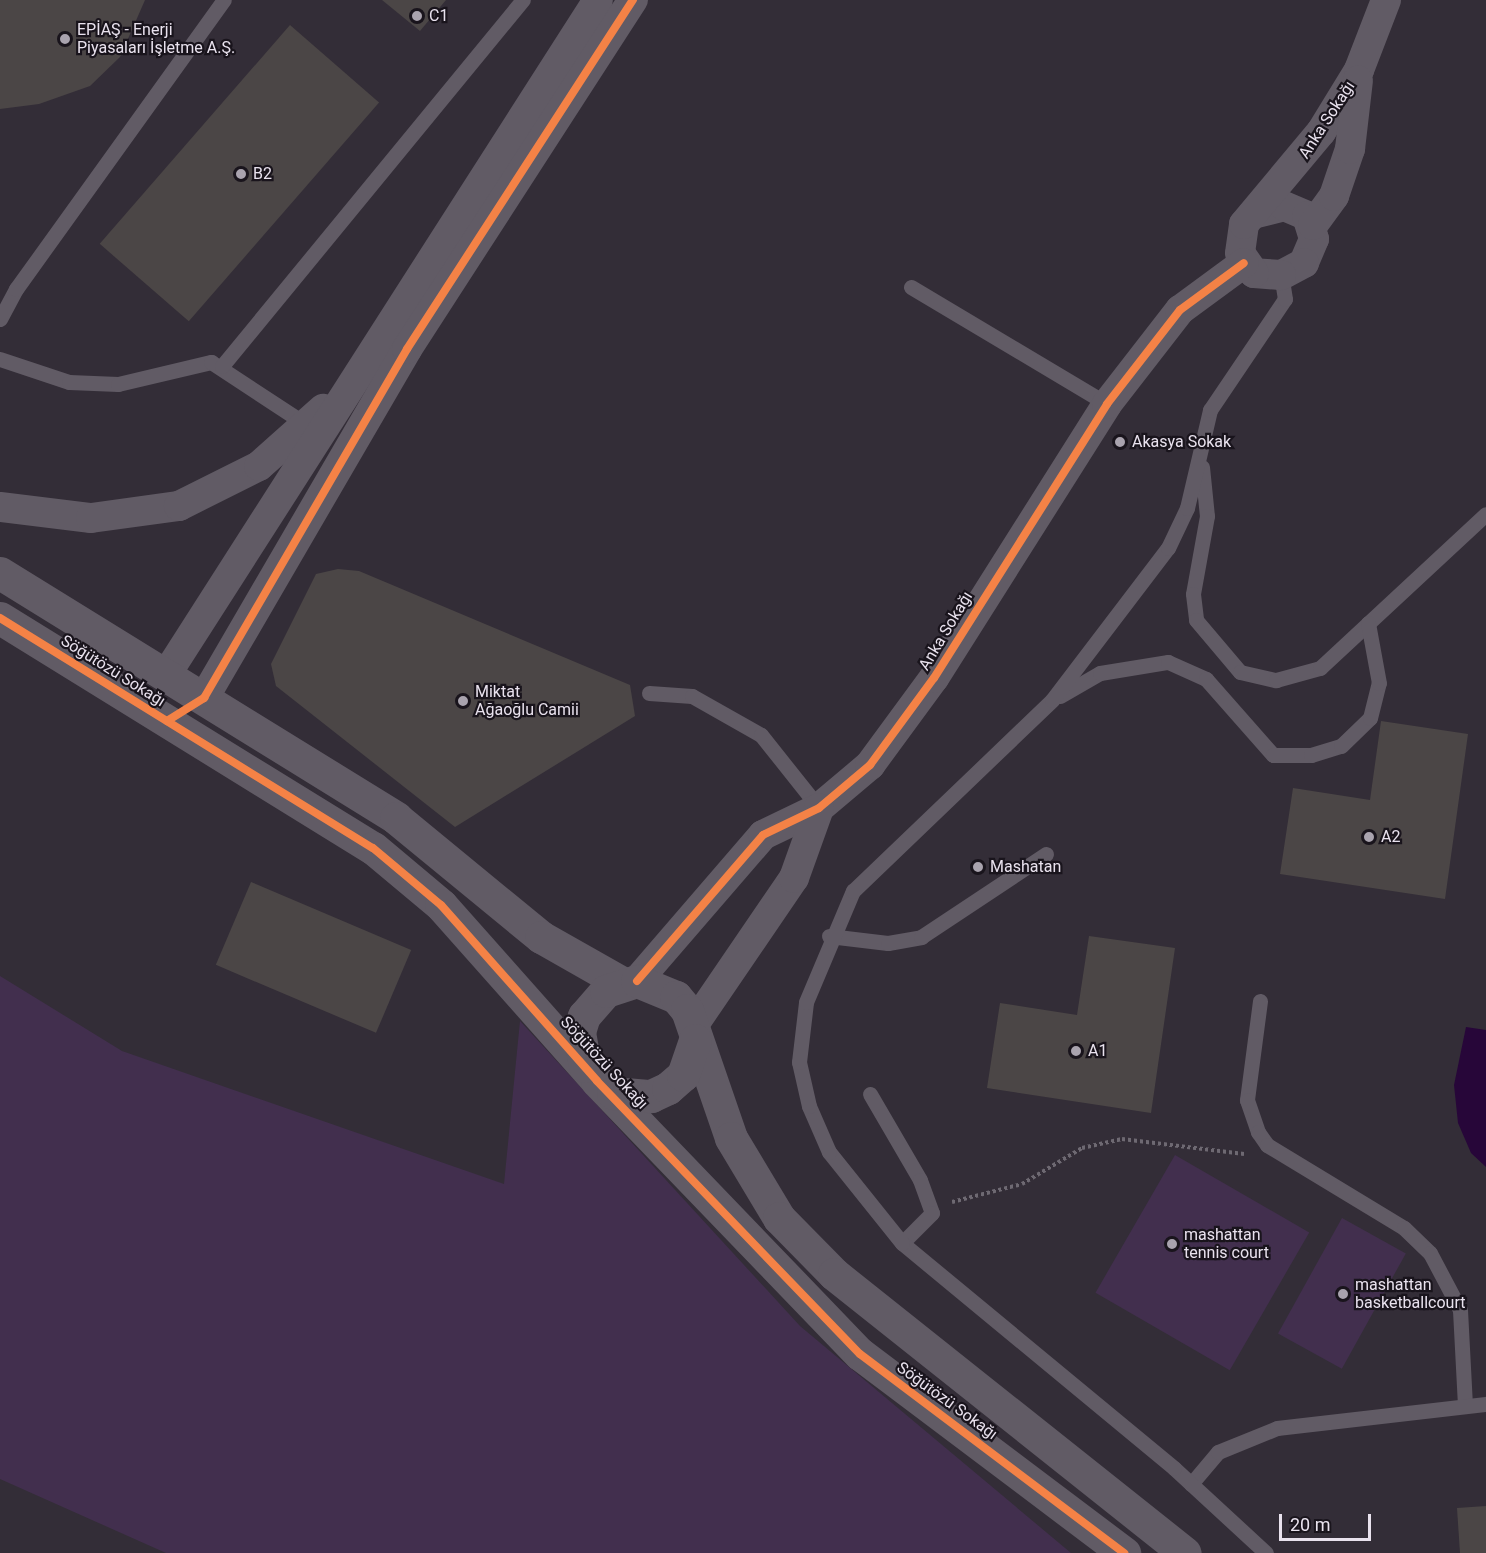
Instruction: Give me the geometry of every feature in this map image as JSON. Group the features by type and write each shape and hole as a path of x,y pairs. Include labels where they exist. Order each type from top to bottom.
{"street":[{"path":"167,721 166,675 374,354 598,0"},
{"path":"167,721 204,698 407,349 633,0"},
{"name":"Anka Sokağı","path":"1249,219 1306,154 1359,70 1386,0"},
{"path":"1313,225 1300,211 1284,206 1249,219 1240,253 1244,263 1254,273 1281,275 1311,254 1313,225 1334,196 1350,149 1359,70"},
{"name":"Anka Sokağı","path":"630,982 763,836 819,808 870,765 934,678 1107,404 1180,310 1244,263"},
{"path":"0,507 91,518 179,506 259,466 307,425 374,354"},
{"name":"Söğütözü Sokağı","path":"0,573 396,818 533,932 630,982 676,997 694,1033 731,1138 779,1218 834,1274 1185,1553"},
{"name":"Söğütözü Sokağı","path":"0,618 373,848 441,905 585,1065 860,1354 1124,1553"},
{"path":"613,1093 651,1096 668,1088 683,1075 694,1033 794,878 819,808"},
{"path":"585,1065 579,1032 584,1016 593,1002 630,982"}],"lane":[{"path":"0,319 16,289 224,0"},
{"path":"222,366 523,0"},
{"path":"1281,275 1285,299 1221,388 1205,424 1201,461 1206,534 1192,607 1219,654 1240,672 1276,680 1320,668 1486,514"},
{"path":"911,287 1107,404"},
{"path":"0,359 69,382 118,384 196,363 222,366 307,425"},
{"path":"1201,461 1168,548 1052,700 853,891 829,936 806,1002 799,1062 809,1106 829,1152 902,1243 1191,1484 1266,1553"},
{"path":"1052,700 1100,673 1168,662 1206,679 1273,755 1311,755 1341,746 1370,718 1379,683 1368,623"},
{"path":"649,693 692,696 761,735 819,808"},
{"path":"829,936 888,943 921,937 1046,854"},
{"path":"1260,1001 1247,1100 1267,1145 1404,1228 1430,1253 1460,1310 1465,1406"},
{"path":"870,1094 920,1180 932,1213 902,1243"},
{"path":"1191,1484 1218,1452 1277,1428 1486,1404"}],"path":[{"path":"932,1213 960,1198 1022,1184 1101,1143 1148,1138 1247,1154 1267,1145"}],"shaded area":[{"path":"0,976 122,1051 504,1184 520,1021 800,1326 1071,1553 166,1553 0,1479"},
{"path":"1466,1027 1486,1030 1486,1167 1471,1153 1458,1123 1454,1085"},
{"path":"1175,1155 1309,1232 1230,1370 1096,1293"},
{"name":"mashattan basketballcourt","path":"1342,1218 1406,1253 1342,1369 1278,1333"}],"building":[{"name":"EPİAŞ - Enerji Piyasaları İşletme A.Ş.","path":"0,0 145,0 120,57 90,86 39,104 0,109"},
{"name":"C1","path":"382,0 446,0 420,31"},
{"name":"B2","path":"290,25 379,102 189,321 100,244"},
{"name":"Miktat Ağaoğlu Camii","path":"338,569 359,571 630,685 635,716 455,827 276,686 271,664 316,574"},
{"name":"A2","path":"1381,721 1468,734 1445,899 1280,874 1293,788 1370,800"},
{"path":"251,882 411,950 376,1033 216,965"},
{"name":"A1","path":"1089,936 1175,948 1151,1113 987,1088 1000,1003 1077,1015"},
{"path":"1486,1506 1486,1553 1460,1553 1457,1508"}],"cycle path":[{"path":"167,721 204,698 407,349 633,0"},
{"path":"637,981 763,835 819,808 870,765 934,678 1107,404 1180,310 1244,263"},
{"path":"0,618 373,848 441,905 597,1081 860,1354 1124,1553"}],"place":[{"name":"C1","path":"417,16"},
{"name":"EPİAŞ - Enerji Piyasaları İşletme A.Ş.","path":"65,39"},
{"name":"B2","path":"241,174"},
{"name":"Akasya Sokak","path":"1120,442"},
{"name":"Miktat Ağaoğlu Camii","path":"463,701"},
{"name":"A2","path":"1369,837"},
{"name":"Mashatan","path":"978,867"},
{"name":"A1","path":"1076,1051"},
{"name":"mashattan tennis court","path":"1172,1244"},
{"name":"mashattan basketballcourt","path":"1343,1294"}]}
